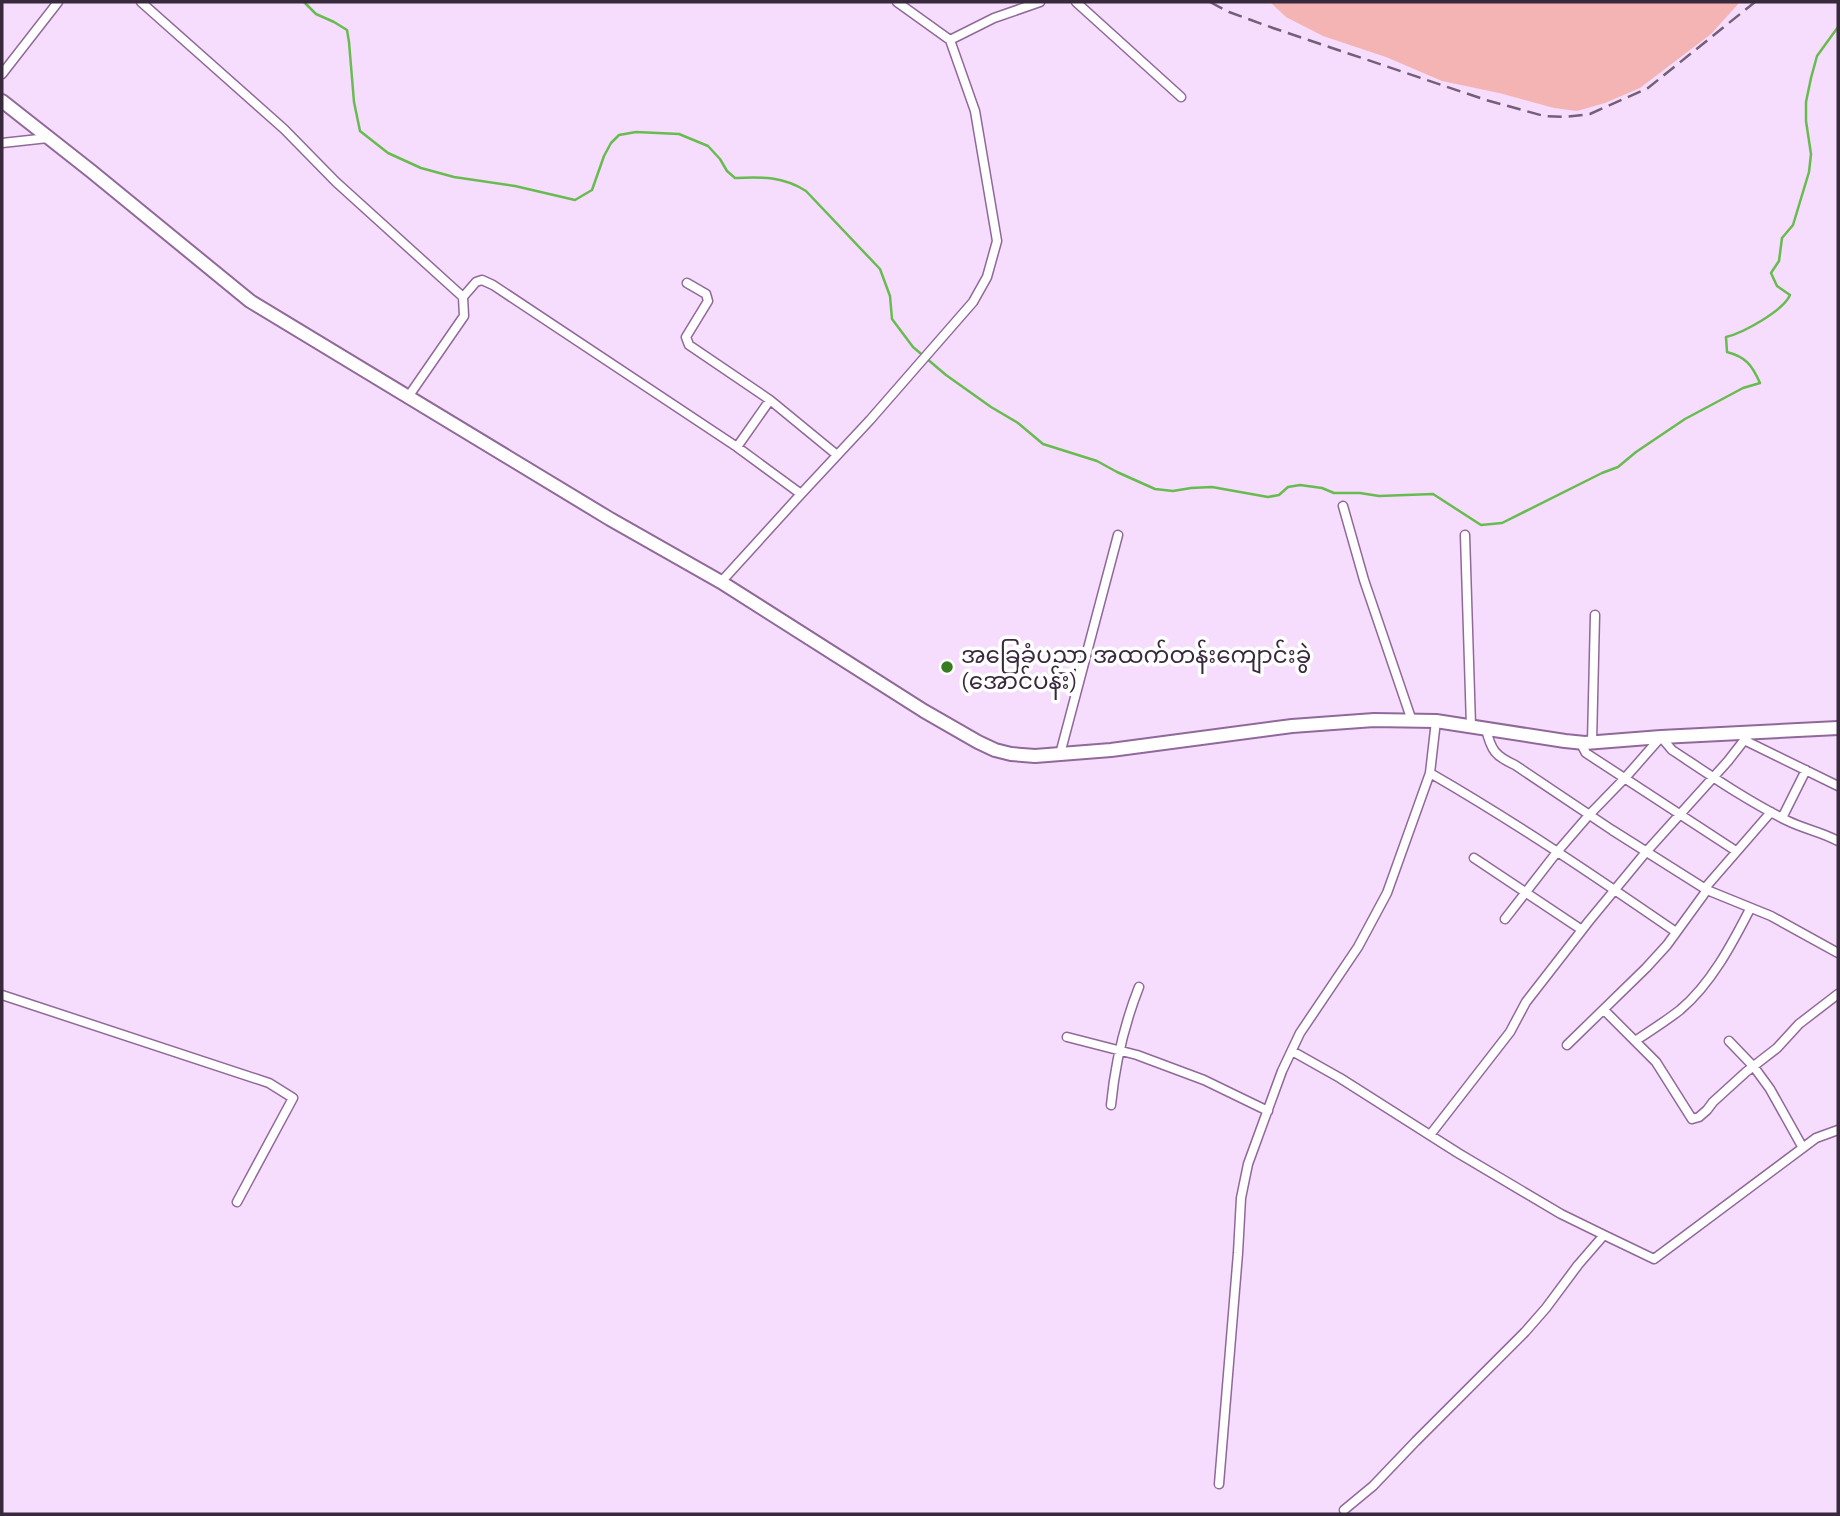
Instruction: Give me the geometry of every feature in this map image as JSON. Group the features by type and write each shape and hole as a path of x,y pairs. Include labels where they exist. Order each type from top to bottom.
{"main road":[{"path":"2,101 250,301 610,519 721,582 924,711 995,750 1035,756 1111,750 1292,726 1374,720 1436,721 1586,742 1661,737 1746,737 1838,728"}],"street":[{"path":"2,74 58,2"},
{"path":"141,2 284,129 336,182 463,297 464,316 408,397"},
{"path":"721,582 870,420 973,302 988,277 997,241 975,111 950,40 897,2"},
{"path":"950,40 994,18 1040,2"},
{"path":"1076,2 1181,97"},
{"path":"2,143 48,138"},
{"path":"463,297 477,282 482,280 493,285 737,447 801,494"},
{"path":"687,282 708,298 686,337 689,345 770,400 837,455"},
{"path":"737,447 770,400"},
{"path":"1343,506 1364,580 1412,721"},
{"path":"1060,754 1118,535"},
{"path":"1465,535 1471,726"},
{"path":"1595,615 1586,753 1736,850"},
{"path":"1219,1484 1241,1198 1248,1164 1300,1033 1358,947 1387,893 1430,773 1436,721"},
{"path":"1486,729 1493,750 1502,759 1646,852 1706,889 1771,916 1838,953"},
{"path":"1505,919 1557,852 1661,737 1672,750 1771,812 1791,823 1838,841"},
{"path":"1430,1135 1510,1032 1526,1003 1583,930 1646,852 1746,737 1838,786"},
{"path":"1782,818 1806,770"},
{"path":"1430,773 1557,852 1676,933"},
{"path":"1567,1045 1646,968 1676,933 1736,850 1771,812"},
{"path":"1474,858 1583,930"},
{"path":"1635,1041 1680,1010 1702,988 1750,909"},
{"path":"1111,1105 1119,1050 1127,1017 1139,987"},
{"path":"1604,1010 1656,1062 1692,1119 1699,1117 1777,1048 1799,1024 1838,994"},
{"path":"2,995 269,1083 293,1098 237,1202"},
{"path":"1068,1037 1137,1055 1204,1080 1268,1111"},
{"path":"1729,1041 1754,1066 1770,1089 1803,1148"},
{"path":"1292,1051 1561,1214 1654,1259 1816,1138 1838,1130"},
{"path":"1344,1510 1373,1486 1525,1332 1604,1235"}],"shaded area":[{"path":"1270,2 1740,2 1711,34 1640,88 1577,111 1442,81 1386,57 1323,36 1286,17"}],"waterway":[{"path":"304,2 316,14 347,30 354,102 360,131 388,153 421,168 575,200 592,190 604,156 619,135 636,132 679,134 708,146 735,178 780,180 806,191 880,269 890,296 892,319 913,347 946,375 1018,423 1043,444 1097,461 1155,489 1173,491 1212,487 1268,497 1279,495 1288,487 1300,485 1322,488 1334,493 1379,496 1433,494 1481,525 1502,523 1618,467 1685,419 1743,388 1760,383 1748,363 1727,352 1726,337 1762,320 1779,308 1790,295 1777,286 1771,273 1779,261 1782,238 1793,225 1809,172 1811,154 1806,102 1811,78 1817,56 1838,27"}],"railway":[{"path":"1210,2 1273,28 1486,100 1544,116 1565,117 1590,114 1648,88 1755,2"}],"place":[{"name":"အခြေခံပညာ အထက်တန်းကျောင်းခွဲ (အောင်ပန်း)","path":"947,667"}]}
